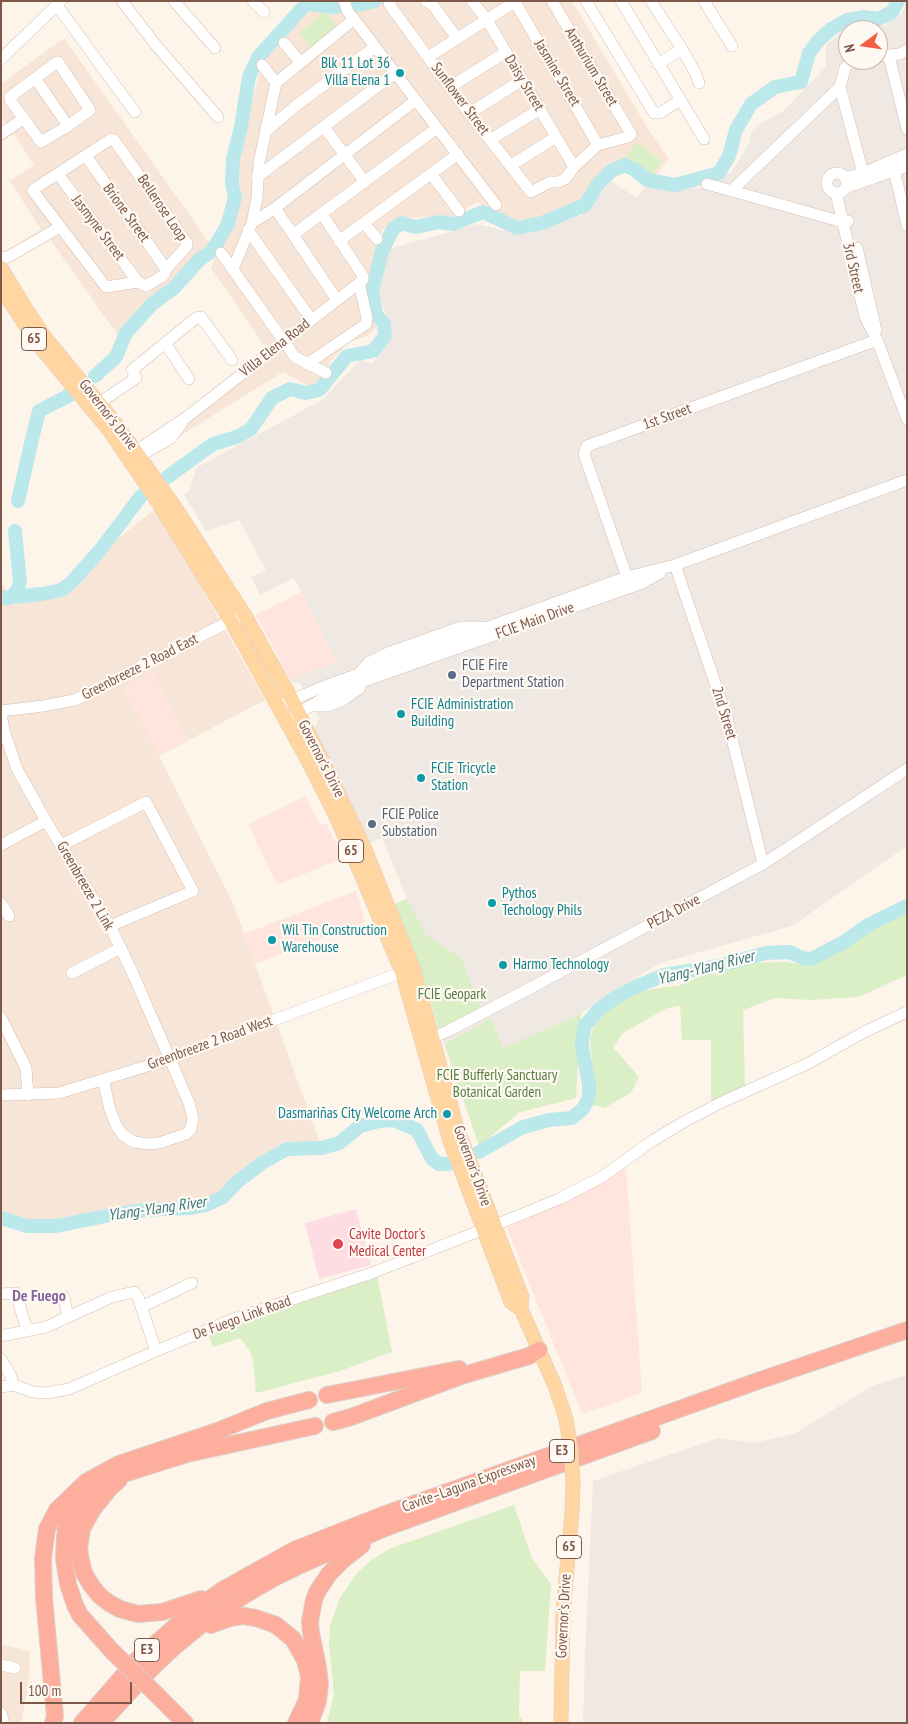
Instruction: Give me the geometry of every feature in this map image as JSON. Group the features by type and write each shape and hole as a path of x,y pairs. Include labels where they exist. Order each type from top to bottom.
{"highway":[{"name":"Cavite–Laguna Expressway","path":"82,1723 137,1660 187,1616 224,1589 294,1550 380,1516 755,1382 907,1330"},
{"name":"Cavite–Laguna Expressway","path":"101,1723 150,1670 206,1621 243,1596 302,1564 385,1528 759,1391 907,1341"},
{"path":"327,1395 344,1390 462,1368 527,1350 539,1350"},
{"path":"333,1422 464,1375 529,1356 539,1350"},
{"path":"53,1723 55,1716 43,1581 44,1543 52,1518 74,1493 92,1478 119,1464 220,1430 266,1411 309,1400"},
{"path":"109,1655 75,1605 66,1572 64,1536 72,1513 85,1496 102,1483 135,1470 187,1454 316,1426"},
{"path":"135,1470 110,1488 92,1509 82,1529 81,1562 84,1573 95,1590 109,1603 120,1609 144,1614 181,1607 224,1589"},
{"path":"74,1493 63,1510 57,1529 54,1553 57,1578 74,1622 155,1700 185,1723"},
{"path":"310,1723 318,1701 320,1684 310,1621 314,1600 323,1582 336,1566 385,1528"},
{"path":"173,1648 214,1623 230,1618 243,1616 256,1618 276,1626 288,1634 297,1645 308,1669 308,1693 304,1708 296,1723"},
{"path":"155,1700 170,1723"}],"main road":[{"name":"Governor's Drive","path":"2,261 26,309 147,476 238,617 286,703 369,890 407,970 431,1038 455,1140"},
{"name":"Governor's Drive","path":"1,287 37,343 96,406"},
{"name":"Governor's Drive","path":"407,970 455,1140 488,1228 522,1297 521,1309 555,1386 566,1419 573,1482 563,1612 561,1723"}],"street":[{"path":"122,1 155,44 218,117"},
{"path":"174,1 215,48"},
{"path":"253,1 264,12"},
{"name":"Daisy Street","path":"472,1 487,20 574,167"},
{"name":"Anthurium Street","path":"552,1 630,134 628,137 598,145"},
{"path":"586,1 654,113 660,113 680,100"},
{"path":"621,1 704,139"},
{"path":"651,1 682,49 699,83"},
{"path":"704,1 732,46"},
{"path":"430,2 457,38"},
{"path":"428,57 516,2"},
{"name":"Jasmine Street","path":"516,2 598,145"},
{"name":"Sunflower Street","path":"390,3 450,87 530,191 532,192 550,182 566,179 574,167"},
{"path":"1,59 59,4 135,112"},
{"path":"232,269 250,227 257,198 257,178 276,83 300,62 348,9 496,205"},
{"path":"284,43 300,62"},
{"path":"265,132 298,104 375,47"},
{"path":"658,64 682,49"},
{"path":"888,56 900,54 907,50"},
{"path":"450,87 506,52"},
{"path":"58,62 90,110 68,126 40,142 10,100 10,97 34,78 58,62"},
{"path":"262,65 276,83"},
{"path":"888,69 907,129"},
{"path":"844,70 840,87 863,172"},
{"path":"257,178 395,73"},
{"path":"34,78 68,126"},
{"path":"470,113 522,80"},
{"path":"731,191 840,87"},
{"path":"250,227 416,100"},
{"path":"490,140 540,109"},
{"path":"1,134 24,118"},
{"path":"324,127 365,182"},
{"path":"294,234 437,128"},
{"path":"510,166 556,137"},
{"name":"Bellerose Loop","path":"114,140 187,243 187,246 166,269 164,275 146,286 138,282 106,288 33,190 86,156 114,140"},
{"path":"574,167 598,145"},
{"path":"340,241 458,154"},
{"path":"842,187 893,166 907,154"},
{"name":"Brione Street","path":"86,156 166,269"},
{"path":"893,166 907,225"},
{"path":"842,187 863,172 893,166 907,166"},
{"name":"Jasmyne Street","path":"58,174 138,282"},
{"path":"431,174 459,211"},
{"path":"707,184 846,221"},
{"name":"3rd Street","path":"842,187 846,221 873,315 877,340 907,420"},
{"path":"275,208 337,300"},
{"path":"306,364 366,324 367,318 361,282 363,276 322,214"},
{"path":"364,223 377,239"},
{"path":"2,261 6,253 58,225"},
{"path":"250,227 312,319"},
{"path":"221,254 295,357 326,373"},
{"name":"Villa Elena Road","path":"133,457 143,454 171,438 188,416 361,282"},
{"path":"96,406 136,378 132,370 199,317 232,360"},
{"name":"1st Street","path":"626,577 584,454 587,446 877,340"},
{"path":"165,344 189,379"},
{"name":"FCIE Main Drive","path":"286,703 305,693 358,674 368,663 380,656 442,633 461,627 488,627 626,577 675,565 907,480"},
{"name":"FCIE Main Drive","path":"294,720 312,706 327,706 343,700 363,686 388,678 393,671 642,583 675,565"},
{"name":"2nd Street","path":"675,565 727,718 763,864"},
{"name":"Greenbreeze 2 Road East","path":"1,713 75,700 238,617"},
{"name":"Greenbreeze 2 Link","path":"1,713 4,731 17,769 46,821 110,926 170,1059"},
{"name":"PEZA Drive","path":"431,1038 538,984 763,864 907,769"},
{"path":"62,845 146,802 193,891 110,926"},
{"path":"1,845 46,821"},
{"path":"1,903 8,916"},
{"path":"72,973 121,948"},
{"name":"Greenbreeze 2 Road West","path":"1,1095 59,1093 170,1059 407,970"},
{"name":"De Fuego Link Road","path":"7,1386 47,1393 69,1389 236,1318 372,1273 559,1199 602,1177 652,1141 682,1123 720,1103 807,1064 864,1032 907,1012"},
{"path":"1,1018 26,1068 28,1095"},
{"path":"103,1079 110,1110 117,1127 123,1135 134,1142 159,1143 186,1134 190,1129 193,1118 189,1103 170,1059"},
{"path":"141,1307 192,1283"},
{"path":"1,1336 46,1327 112,1297 134,1292 138,1297 156,1351"},
{"path":"1,1294 16,1293 27,1331"},
{"path":"64,1297 68,1317"},
{"path":"1,1359 11,1376 7,1386"},
{"path":"1,1665 15,1668"},
{"path":"1,1713 4,1723"}],"shaded area":[{"path":"379,1 572,1 650,132 669,159 651,181 625,162 613,166 596,181 578,204 530,221 509,220 496,210 477,202 455,216 400,218 383,229 365,286 366,306 376,326 374,331 367,336 349,342 330,362 324,379 318,386 312,388 283,372 148,456 139,443 197,403 266,348 211,268 240,197 239,152 263,59 315,6 337,9 368,6"},
{"path":"907,2 907,846 792,926 658,964 581,1013 576,1098 520,1112 479,1146 419,965 395,904 407,898 382,838 369,843 314,728 319,718 300,683 293,683 290,680 337,662 294,578 260,595 251,577 266,570 239,520 206,531 184,495 190,489 196,468 322,400 360,360 373,363 392,330 375,286 389,249 478,224 518,234 581,216 611,181 637,198 648,184 675,189 703,188 706,181 724,177 732,171 749,144 752,131 759,124 782,112 826,67 826,45 838,35 838,70 888,70 888,23 901,14"},
{"path":"64,38 211,245 197,257 176,282 150,301 119,337 49,238 12,260 7,250 41,230 10,181 34,165 14,134 1,142 1,130 7,126 1,116 1,84"},
{"path":"154,510 188,564 265,700 159,756 233,903 322,1148 287,1149 262,1163 237,1182 223,1197 206,1205 116,1214 56,1226 27,1226 1,1218 1,581 10,598 60,598 75,590 115,541"},
{"path":"301,592 337,662 290,680 256,615"},
{"path":"152,671 188,741 159,756 123,687"},
{"path":"305,796 320,825 326,823 343,858 277,885 248,824"},
{"path":"356,891 365,922 255,964 244,934"},
{"path":"626,1167 642,1393 582,1414 507,1228 603,1181"},
{"name":"Cavite Doctor's Medical Center","path":"356,1209 371,1265 319,1279 305,1223"},
{"path":"907,1375 907,1723 583,1723 593,1481 719,1438 754,1443 796,1433 872,1386"},
{"path":"1,1644 30,1651 29,1680 21,1723 1,1723"}],"green space":[{"path":"326,11 338,28 311,48 299,32"},
{"path":"636,142 662,161 650,177 625,158"},
{"name":"FCIE Geopark","path":"407,899 426,935 461,958 481,1008 439,1030 419,965 395,904"},
{"path":"907,914 907,975 859,997 810,1000 776,998 743,1010 745,1086 711,1103 711,1040 682,1040 680,1006 667,1008 623,1033 613,1047 639,1077 631,1093 604,1108 591,1104 594,1084 590,1038 596,1020 617,999 626,995 658,988 678,986 707,973 715,975 739,963 787,962 808,966 893,918"},
{"name":"FCIE Bufferly Sanctuary Botanical Garden","path":"581,1014 576,1098 520,1112 479,1146 445,1044 491,1018 503,1048"},
{"path":"377,1275 392,1352 340,1371 256,1393 253,1360 240,1338 213,1347 207,1331"},
{"path":"514,1505 532,1558 551,1584 545,1671 520,1671 519,1718 522,1718 522,1723 327,1723 334,1694 329,1645 330,1626 340,1598 357,1573 371,1560 389,1549"}],"waterway":[{"path":"352,6 375,1"},
{"path":"166,478 213,444 237,437 251,429 272,398 290,389 306,393 319,390 347,356 373,351 385,336 384,324 376,314 372,291 382,251 393,229 402,223 416,227 439,222 453,224 483,212 517,228 542,223 585,205 598,184 611,171 625,165 635,170 647,180 675,185 719,173 729,156 736,130 751,104 775,87 801,82 809,53 817,42 831,29 847,20 864,17 878,19 892,12 898,1"},
{"path":"95,376 116,357 126,333 152,304 174,288 199,260 212,251 228,224 235,197 232,184 233,159 241,127 249,77 259,56 306,4 336,7"},
{"path":"18,501 39,411 70,395"},
{"path":"1,598 42,594 61,590 70,584 101,549 141,496"},
{"path":"10,598 17,591 20,582 15,531"},
{"name":"Ylang-Ylang River","path":"479,1152 523,1127 549,1120 572,1118 583,1109 589,1097 589,1085 582,1047 585,1026 598,1010 615,998 664,975 718,966 766,953 790,952 802,958 811,959 844,942 868,925 907,906"},
{"name":"Ylang-Ylang River","path":"1,1218 27,1226 56,1226 116,1214 206,1205 223,1197 237,1182 262,1163 287,1149 322,1148 339,1143 360,1126 379,1121 394,1120 417,1130 432,1159 439,1164 448,1164"}],"place":[{"name":"Blk 11 Lot 36 Villa Elena 1","path":"400,73"},
{"name":"FCIE Fire Department Station","path":"452,675"},
{"name":"FCIE Administration Building","path":"401,714"},
{"name":"FCIE Tricycle Station","path":"421,778"},
{"name":"FCIE Police Substation","path":"372,824"},
{"name":"Pythos Techology Phils","path":"492,903"},
{"name":"Wil Tin Construction Warehouse","path":"272,940"},
{"name":"Harmo Technology","path":"503,965"},
{"name":"Dasmariñas City Welcome Arch","path":"447,1114"},
{"name":"Cavite Doctor's Medical Center","path":"338,1244"}],"district":[{"name":"De Fuego","path":"39,1296"}]}
